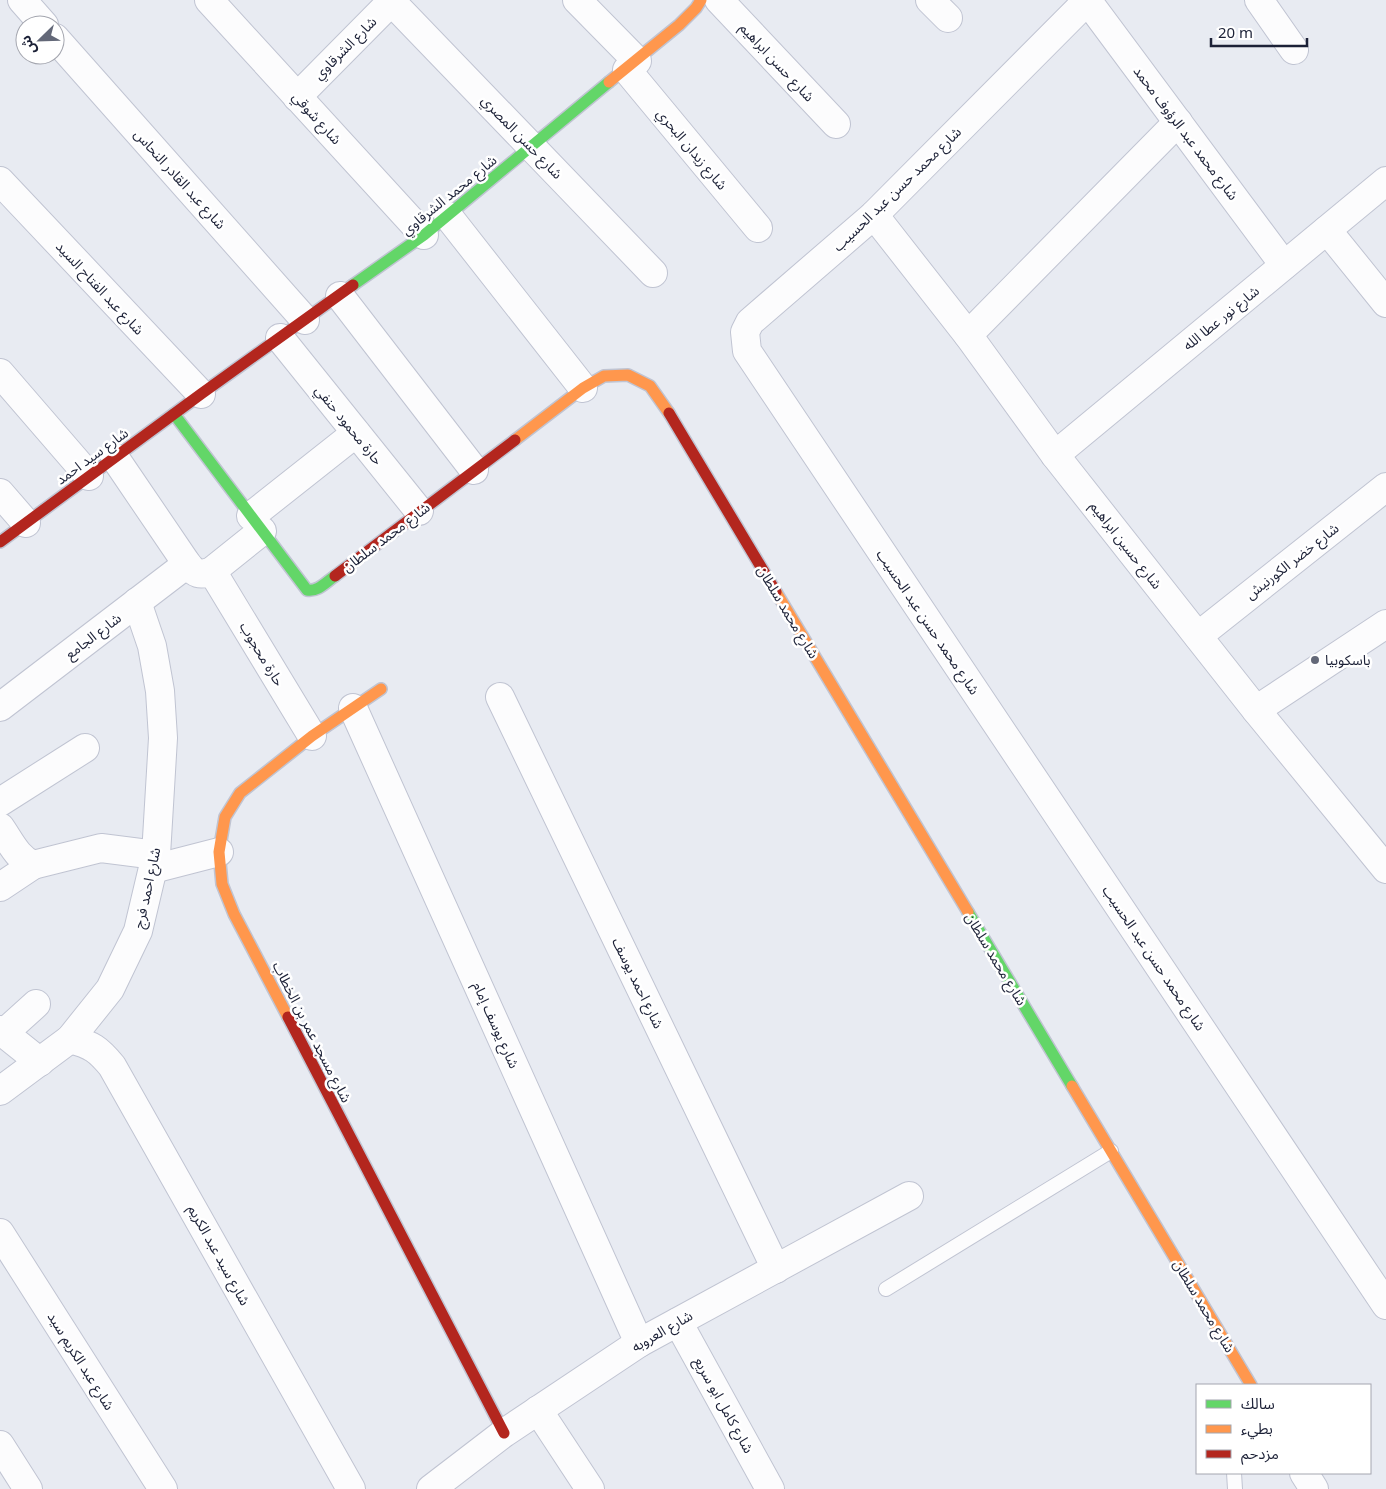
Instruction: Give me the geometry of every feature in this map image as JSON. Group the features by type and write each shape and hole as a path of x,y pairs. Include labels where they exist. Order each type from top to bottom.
{"street":[{"path":"22,0 35,15"},
{"name":"شارع شوقي","path":"209,0 424,235"},
{"name":"شارع زيدان البحري","path":"577,0 632,65 758,228"},
{"name":"شارع محمد الشرقاوي","path":"201,394 424,235 679,26 701,0"},
{"name":"شارع حسن ابراهيم","path":"719,0 836,124"},
{"name":"شارع محمد عبد الرؤوف محمد","path":"1087,0 1284,266"},
{"name":"شارع محمد حسن عبد الحسيب","path":"1087,0 874,215 750,322 745,332 747,351 1386,1305"},
{"path":"1259,0 1294,50"},
{"name":"شارع الشرقاوي","path":"297,97 391,1"},
{"name":"شارع حسن المصري","path":"391,1 654,274"},
{"name":"شارع عبد القادر النحاس","path":"65,49 305,320"},
{"path":"968,334 1178,122"},
{"name":"شارع نور عطا الله","path":"1055,455 1386,181"},
{"name":"شارع عبد الفتاح السيد","path":"0,182 201,394"},
{"name":"شارع حسين ابراهيم","path":"874,215 968,334 1055,455 1256,710 1386,869"},
{"path":"448,216 583,388"},
{"path":"1327,230 1386,303"},
{"path":"340,296 474,470"},
{"name":"حارة محمود حنفي","path":"280,338 419,512"},
{"path":"0,373 89,476"},
{"name":"شارع محمد سلطان","path":"174,414 307,590 313,590 583,388 604,376 628,375 650,386 665,406 1250,1384"},
{"name":"شارع سيد احمد","path":"0,542 201,394"},
{"path":"256,523 356,433"},
{"name":"حارة محجوب","path":"115,458 200,568 312,736"},
{"name":"شارع خضر الكورنيش","path":"1198,636 1386,486"},
{"path":"0,493 26,523"},
{"name":"شارع الجامع","path":"0,707 137,602 200,568 256,523"},
{"name":"شارع احمد فرج","path":"0,1091 70,1040 110,989 138,931 155,862 163,738 160,691 152,646 137,602"},
{"path":"1256,710 1386,624"},
{"name":"شارع مسجد عمر بن الخطاب","path":"381,689 312,736 240,793 225,817 219,852 222,884 234,914 504,1433"},
{"name":"شارع احمد يوسف","path":"500,696 776,1268"},
{"name":"شارع يوسف إمام","path":"353,708 639,1343"},
{"path":"0,802 85,748"},
{"path":"0,827 20,857 24,861 34,864"},
{"path":"0,887 34,864 101,848 155,862 219,852"},
{"path":"36,1004 2,1032 40,1062"},
{"name":"شارع سيد عبد الكريم","path":"70,1040 87,1044 101,1053 112,1066 351,1489"},
{"name":"شارع العروبه","path":"431,1489 504,1433 639,1343 909,1196"},
{"name":"شارع عبد الكريم سيد","path":"0,1233 163,1489"},
{"name":"شارع كامل ابو سريع","path":"678,1322 770,1489"},
{"path":"538,1410 590,1489"},
{"path":"0,1445 28,1489"},
{"path":"1305,1474 1314,1489"}],"lane":[{"path":"886,1289 1111,1151"},
{"path":"1234,1474 1235,1489"}],"traffic: fast":[{"path":"353,285 424,235 609,82"},
{"path":"174,414 307,590 315,590 335,576"},
{"path":"968,912 1072,1086"}],"traffic: slow":[{"path":"609,82 679,25 696,8 701,0"},
{"path":"515,440 583,388 604,376 628,375 650,386 669,413"},
{"path":"776,592 968,912"},
{"path":"288,1017 234,914 222,884 219,852 225,817 240,793 312,736 381,689"},
{"path":"1072,1086 1250,1384"}],"traffic: jam":[{"path":"0,542 353,285"},
{"path":"669,413 776,592"},
{"path":"335,576 515,440"},
{"path":"288,1017 504,1433"}],"place":[{"name":"باسكوبيا","path":"1315,660"}]}
